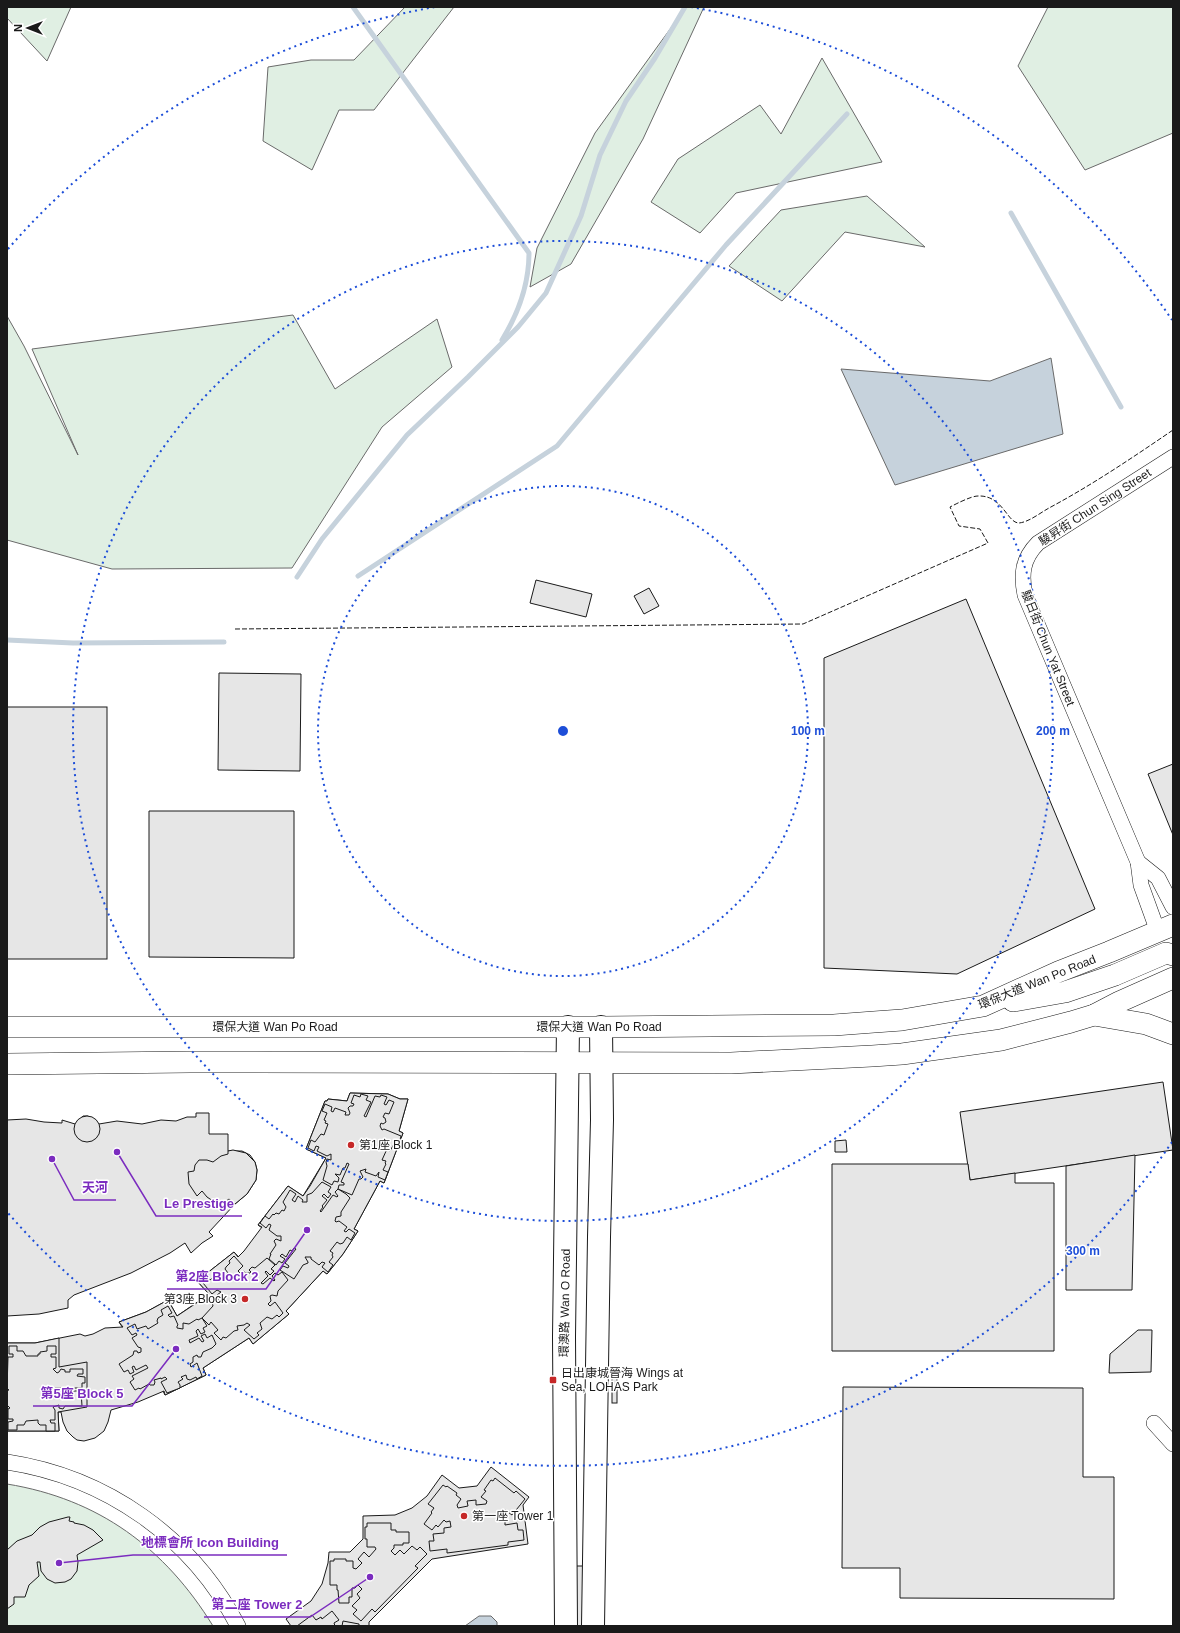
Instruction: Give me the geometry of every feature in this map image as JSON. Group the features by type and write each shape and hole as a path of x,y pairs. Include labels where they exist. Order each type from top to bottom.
{"main road":[{"name":"環保大道 Wan Po Road","path":"7,1027 601,1027 834,1025 902,1020 983,1006 1058,972 1166,928"},
{"path":"983,1006 1064,992 1116,975 1166,954 1173,955"},
{"path":"7,1064 190,1062 739,1063 902,1054 1000,1040 1094,1015 1173,978"},
{"path":"1094,1015 1146,1024 1173,1034"},
{"name":"環澳路 Wan O Road","path":"566,1626 564,1337 568,1027"},
{"path":"593,1626 602,1120 601,1027"}],"street":[{"name":"駿昇街 Chun Sing Street","path":"1024,564 1030,551 1045,538 1173,457"},
{"name":"駿日街 Chun Yat Street","path":"1024,564 1022,581 1025,595 1138,862 1141,885 1166,928"},
{"name":"駿日街 Chun Yat Street","path":"1138,862 1158,878 1173,907"},
{"path":"1154,1423 1173,1444"},
{"path":"7,1462 50,1471 76,1479 100,1490 145,1517 185,1552 203,1572 219,1593 238,1626"}],"green space":[{"path":"7,7 71,7 47,61 7,18"},
{"path":"405,7 454,7 374,110 339,110 312,170 263,141 268,67 311,60 354,60"},
{"path":"686,7 704,7 643,139 571,264 530,287 537,248 595,133"},
{"path":"1048,7 1173,7 1173,133 1085,170 1018,66"},
{"path":"822,58 882,162 736,193 700,233 651,202 678,159 760,105 781,134"},
{"path":"867,196 925,247 845,232 782,301 729,266 781,210"},
{"path":"293,315 335,389 437,319 452,367 382,427 292,568 112,569 7,540 7,316 24,346 78,455 32,349"},
{"path":"7,1484 40,1491 71,1502 100,1515 126,1531 151,1551 174,1573 194,1598 213,1626 7,1626"}],"shaded area":[{"path":"1051,358 1063,434 895,485 841,369 990,381"},
{"path":"479,1616 491,1616 497,1622 497,1626 465,1626"}],"building":[{"path":"536,580 592,594 586,617 530,603"},
{"path":"649,588 659,606 644,614 634,596"},
{"path":"966,599 1095,909 957,974 824,968 824,658"},
{"path":"219,673 301,674 300,771 218,770"},
{"path":"7,707 107,707 107,959 7,959"},
{"path":"1173,764 1173,835 1148,774"},
{"path":"149,811 294,811 294,958 149,957"},
{"path":"1163,1082 1173,1150 970,1180 960,1112"},
{"path":"350,1093 388,1094 400,1099 408,1099 399,1131 403,1133 384,1183 380,1181 354,1229 358,1231 343,1254 327,1274 323,1271 286,1311 289,1314 253,1344 249,1338 203,1368 206,1375 165,1395 160,1385 135,1394 113,1355 135,1347 119,1322 146,1312 168,1300 177,1316 209,1294 197,1281 234,1252 246,1265 273,1236 258,1225 288,1186 303,1196 326,1158 306,1149 325,1101 328,1099 347,1101"},
{"path":"350,1093 388,1094 400,1099 408,1099 399,1131 403,1133 384,1183 380,1181 354,1229 358,1231 343,1254 327,1274 323,1271 286,1311 289,1314 253,1344 249,1338 203,1368 206,1375 165,1395 164,1391 138,1402 111,1410 104,1431 95,1438 84,1441 77,1440 73,1437 67,1431 61,1412 58,1412 59,1431 7,1431 7,1343 35,1343 80,1334 85,1336 105,1328 123,1327 119,1322 146,1312 168,1300 177,1316 209,1294 197,1281 234,1252 238,1257 244,1251 262,1227 258,1225 288,1186 303,1196 326,1158 306,1149 325,1101 328,1099 347,1101"},
{"name":"第1座 Block 1","path":"361,1094 368,1096 366,1100 371,1102 364,1116 366,1117 375,1096 380,1097 381,1095 387,1097 384,1104 386,1105 389,1100 394,1102 389,1114 385,1113 383,1117 385,1118 386,1122 383,1124 381,1123 380,1126 382,1130 384,1129 401,1136 399,1144 395,1142 390,1151 387,1149 382,1160 386,1161 383,1170 388,1172 385,1180 378,1177 379,1172 376,1176 365,1172 366,1169 360,1171 363,1177 359,1179 352,1195 338,1189 339,1185 344,1185 344,1183 341,1182 349,1164 347,1163 340,1175 335,1174 339,1178 338,1182 334,1181 332,1185 323,1180 327,1166 326,1162 327,1159 331,1160 331,1154 327,1156 317,1151 319,1147 316,1146 314,1151 308,1148 311,1140 315,1142 321,1134 324,1135 328,1124 325,1123 326,1121 324,1120 327,1113 322,1111 325,1104 332,1107 331,1111 333,1112 335,1108 346,1112 345,1115 349,1115 350,1113 348,1108 354,1104 351,1103 354,1095 360,1097"},
{"path":"196,1113 209,1113 209,1134 228,1134 228,1151 242,1151 250,1155 255,1162 257,1170 256,1180 247,1194 235,1204 209,1232 213,1236 191,1253 185,1243 170,1253 131,1273 74,1295 68,1300 68,1308 39,1314 7,1316 7,1120 26,1119 62,1123 62,1120 75,1124 83,1116 88,1116 99,1124 117,1121 142,1124 161,1120 176,1121 187,1117 196,1117"},
{"path":"87,1116 96,1120 100,1129 96,1138 87,1142 78,1138 74,1129 78,1120"},
{"path":"846,1140 847,1152 835,1152 835,1141"},
{"path":"233,1150 246,1153 255,1162 257,1170 256,1180 247,1194 235,1204 229,1199 225,1202 213,1201 202,1191 197,1196 189,1184 188,1172 194,1171 195,1165 199,1160 213,1162 221,1156 228,1154 228,1151"},
{"path":"1135,1155 1132,1290 1066,1290 1066,1166"},
{"path":"832,1164 968,1164 970,1180 1015,1173 1015,1183 1054,1183 1054,1351 832,1351"},
{"path":"322,1182 331,1187 328,1192 331,1194 328,1198 324,1194 322,1196 327,1200 320,1211 321,1212 333,1195 338,1196 335,1192 338,1189 346,1194 350,1198 341,1212 341,1216 336,1217 335,1221 339,1221 347,1227 344,1231 346,1232 349,1229 355,1233 351,1240 347,1237 343,1243 340,1244 337,1242 330,1251 333,1253 333,1257 329,1262 333,1265 328,1272 322,1267 325,1263 322,1262 319,1265 311,1259 311,1257 305,1257 308,1263 303,1265 294,1279 280,1270 283,1266 288,1268 289,1266 285,1263 296,1249 294,1248 292,1251 290,1250 286,1257 282,1254 280,1256 285,1259 282,1263 279,1261 276,1265 269,1259 270,1254 276,1245 274,1241 276,1239 281,1241 281,1236 277,1236 269,1230 271,1225 269,1224 266,1228 260,1223 265,1216 269,1219 273,1214 279,1214 282,1210 284,1211 286,1207 283,1202 290,1190 296,1194 292,1200 295,1202 298,1196 303,1200 302,1202 307,1202 307,1195 312,1193"},
{"name":"第3座 Block 3","path":"234,1256 243,1266 238,1271 240,1273 244,1271 245,1273 250,1273 251,1272 249,1270 252,1267 255,1268 267,1258 275,1265 271,1269 274,1271 270,1275 266,1271 265,1272 268,1276 261,1283 263,1284 270,1278 274,1281 275,1280 272,1276 275,1273 278,1275 282,1272 288,1280 278,1291 277,1296 270,1296 271,1301 268,1304 270,1306 275,1302 283,1313 279,1317 277,1315 272,1319 267,1317 260,1323 262,1329 257,1333 259,1335 254,1339 244,1330 250,1325 247,1323 237,1326 238,1330 234,1331 226,1338 223,1337 221,1340 214,1333 218,1330 211,1322 209,1325 202,1318 213,1306 212,1302 219,1301 217,1295 221,1292 217,1290 212,1294 203,1283 215,1276 221,1279 228,1273 225,1269 230,1263 229,1261"},
{"path":"168,1306 172,1313 168,1315 170,1317 174,1316 178,1325 177,1328 183,1329 183,1323 189,1324 202,1318 207,1326 203,1328 205,1332 201,1334 198,1329 196,1331 198,1336 189,1340 190,1343 199,1338 202,1342 204,1341 201,1336 205,1334 207,1338 212,1335 216,1344 212,1348 203,1352 201,1357 198,1357 197,1355 193,1357 193,1362 190,1364 191,1367 197,1363 202,1376 197,1379 196,1377 190,1380 187,1379 186,1375 181,1377 183,1379 178,1382 180,1388 167,1393 161,1382 167,1379 165,1377 154,1380 154,1385 149,1384 135,1390 130,1382 134,1379 132,1376 148,1368 146,1365 136,1370 134,1366 132,1367 134,1372 130,1374 128,1370 124,1372 119,1364 133,1355 134,1351 137,1351 138,1353 141,1352 141,1348 138,1347 132,1338 137,1335 136,1333 132,1335 127,1328 135,1324 137,1329 146,1326 148,1329 158,1323 158,1318 163,1315 161,1310"},
{"path":"1138,1330 1152,1330 1151,1372 1109,1373 1110,1354"},
{"path":"59,1338 59,1367 87,1362 87,1407 58,1412 59,1431 7,1431 7,1343 35,1343"},
{"path":"9,1346 17,1346 17,1351 23,1351 26,1356 38,1356 40,1352 47,1351 47,1346 56,1346 56,1354 51,1354 51,1357 56,1357 56,1368 53,1369 57,1373 61,1369 65,1370 65,1372 70,1372 70,1369 83,1369 83,1374 78,1374 77,1376 85,1377 85,1383 82,1383 82,1388 55,1388 55,1391 81,1391 82,1406 65,1406 63,1409 59,1408 59,1405 53,1407 55,1410 55,1420 50,1420 51,1423 55,1423 55,1431 46,1431 46,1425 40,1425 38,1420 26,1421 24,1425 17,1425 17,1430 8,1430 8,1422 13,1421 13,1419 8,1419 8,1409 10,1408 7,1405 7,1390 9,1390 7,1389 8,1357 13,1357 13,1354 9,1354"},
{"path":"612,1372 617,1372 617,1403 612,1403"},
{"path":"843,1387 1083,1388 1083,1477 1114,1477 1114,1599 900,1598 900,1568 842,1568"},
{"path":"491,1467 529,1497 523,1505 528,1544 432,1559 369,1622 369,1626 291,1626 286,1619 311,1601 322,1584 328,1563 329,1552 350,1552 363,1539 363,1516 395,1515 412,1508 427,1496 442,1475 459,1488 477,1486"},
{"name":"第一座 Tower 1","path":"495,1478 514,1493 516,1491 525,1499 512,1515 505,1510 502,1515 497,1515 498,1521 505,1520 505,1525 517,1523 518,1530 523,1530 524,1540 508,1542 508,1545 447,1553 447,1549 430,1551 429,1541 434,1541 433,1534 444,1533 444,1528 451,1527 450,1521 446,1522 444,1520 438,1527 436,1525 432,1530 424,1524 434,1508 428,1504 443,1485 457,1493 456,1495 461,1499 457,1505 458,1508 468,1506 467,1501 476,1500 476,1505 486,1504 487,1501 481,1497 486,1491 484,1490 491,1480 493,1481"},
{"path":"70,1517 69,1521 84,1525 93,1530 103,1540 77,1555 77,1571 71,1579 65,1582 55,1583 47,1579 41,1571 40,1562 37,1562 39,1576 29,1585 25,1597 14,1597 14,1604 7,1609 7,1550 17,1541 32,1535 40,1527 49,1522"},
{"path":"367,1523 391,1523 391,1530 396,1530 396,1532 409,1532 409,1543 394,1545 394,1548 391,1551 395,1555 400,1550 404,1554 412,1546 417,1550 420,1547 427,1554 415,1566 418,1568 375,1612 372,1609 361,1621 353,1614 357,1610 352,1606 360,1598 357,1594 362,1589 358,1585 355,1588 352,1588 352,1597 349,1597 349,1603 339,1603 337,1585 330,1585 330,1561 334,1561 334,1559 346,1559 346,1561 353,1561 353,1568 356,1569 362,1563 358,1559 364,1552 369,1557 376,1549 375,1547 367,1547 365,1527 367,1527"},
{"path":"556,1566 583,1566 583,1626 556,1626"},
{"path":"332,1611 339,1620 334,1623 335,1626 297,1626 312,1615 316,1620 321,1617 322,1619"},
{"path":"343,1621 359,1624 359,1626 342,1626"}],"waterway":[{"path":"353,7 529,253 527,276 522,298 513,320 502,340"},
{"path":"297,577 322,539 407,435 518,327 546,293 581,216 600,155 626,101 655,58 685,7"},
{"path":"358,576 557,446 726,245 847,114"},
{"path":"1011,213 1121,407"},
{"path":"7,640 73,643 224,642"}],"fence":[{"path":"235,629 803,624 988,543 980,529 959,526 950,507 972,497 986,497 999,504 1015,522 1019,523 1027,521 1096,481 1173,430"}],"place":[{"name":"第1座 Block 1","path":"351,1145"},
{"name":"Le Prestige","path":"117,1152"},
{"name":"天河","path":"52,1159"},
{"name":"第2座 Block 2","path":"307,1230"},
{"name":"第3座 Block 3","path":"245,1299"},
{"name":"第5座 Block 5","path":"176,1349"},
{"name":"日出康城晉海 Wings at Sea, LOHAS Park","path":"553,1380"},
{"name":"第一座 Tower 1","path":"464,1516"},
{"name":"地標會所 Icon Building","path":"59,1563"},
{"name":"第二座 Tower 2","path":"370,1577"}]}
